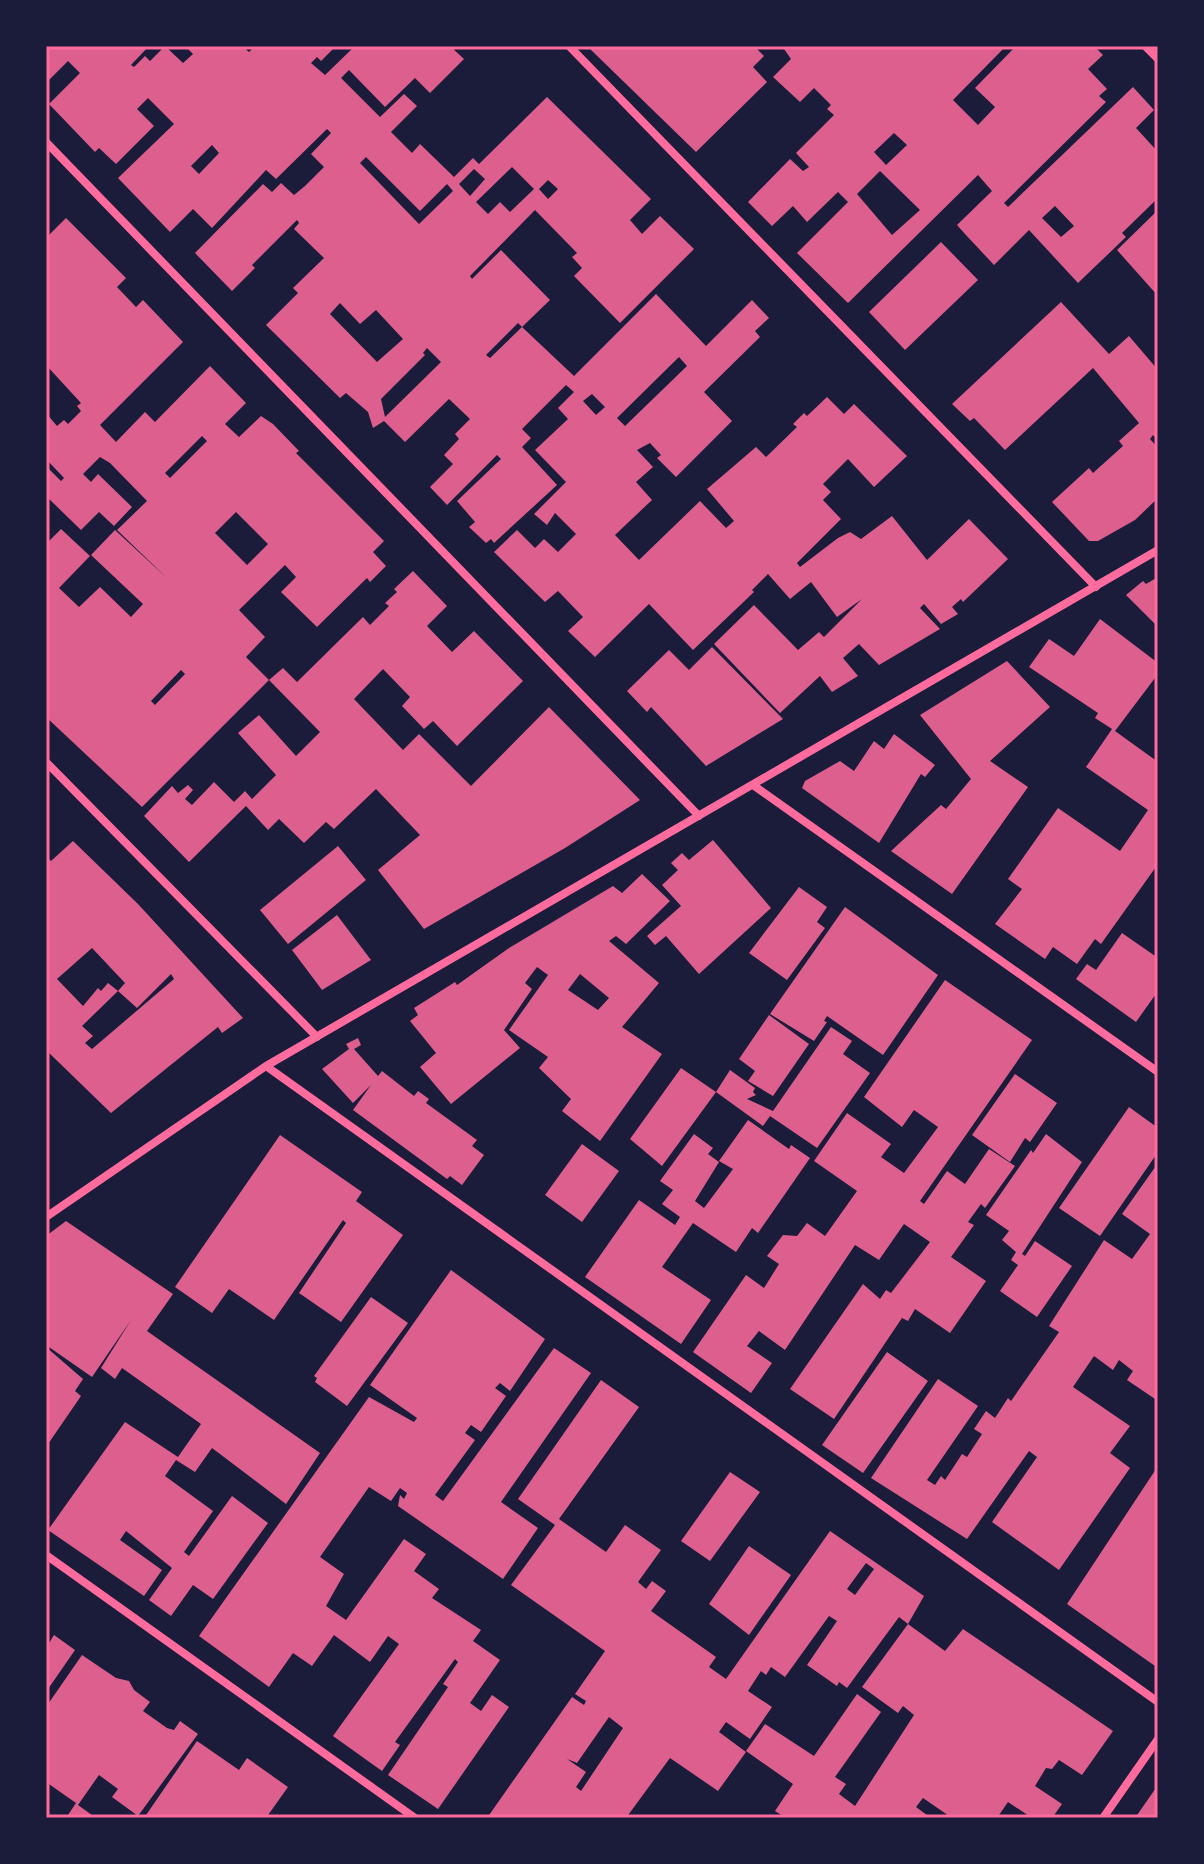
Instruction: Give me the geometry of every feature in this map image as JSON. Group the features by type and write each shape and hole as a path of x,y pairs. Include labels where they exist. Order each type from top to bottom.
{"street":[{"path":"569,46 1096,587"},
{"path":"1145,46 1158,59"},
{"path":"46,142 699,816"},
{"path":"46,1217 266,1066 1158,550"},
{"path":"46,762 317,1037"},
{"path":"753,785 1158,1072"},
{"path":"266,1066 1158,1702"},
{"path":"46,1555 415,1818"},
{"path":"1103,1818 1158,1739"}],"building":[{"path":"50,46 149,46 131,65 134,67 145,56 150,61 165,46 183,63 193,54 185,46 242,46 249,52 255,46 336,46 321,61 317,57 311,63 325,75 355,46 450,46 464,59 430,93 415,78 385,107 349,70 341,78 380,117 404,94 417,106 391,132 412,153 420,144 454,177 473,158 479,164 547,97 651,199 630,220 642,234 660,216 694,249 620,323 574,276 582,268 572,257 577,253 535,210 470,276 472,279 501,250 550,300 522,327 574,376 656,294 706,346 752,300 769,318 755,331 760,337 704,392 732,421 676,477 657,458 661,455 650,443 637,450 653,467 636,482 652,500 615,535 639,560 700,501 726,528 734,521 707,489 756,447 766,457 797,427 793,424 804,413 807,416 827,397 844,414 854,404 907,456 874,487 848,459 823,484 831,492 823,500 841,519 797,563 800,567 838,538 850,532 861,539 892,516 927,560 969,519 1008,559 963,602 961,599 952,607 958,614 941,624 924,604 920,608 940,629 879,665 859,644 843,658 858,676 832,692 820,676 780,713 714,644 754,605 798,650 819,632 824,637 862,599 837,617 811,582 790,599 768,574 752,590 754,592 693,650 649,604 595,657 568,631 583,617 558,591 545,602 494,552 517,530 535,548 544,539 558,552 576,534 555,513 547,525 534,514 566,482 535,450 568,419 558,408 574,392 566,385 522,429 531,438 522,447 557,485 494,543 491,539 486,543 469,527 475,522 457,501 501,459 497,455 447,505 430,487 453,464 444,455 459,439 455,434 470,419 449,399 405,442 384,421 373,428 368,412 346,393 340,398 266,325 298,293 293,288 324,258 294,229 299,223 297,220 252,265 255,268 232,291 195,253 263,184 272,192 281,183 294,195 305,186 324,167 311,154 331,133 327,129 276,179 266,170 212,228 193,209 170,232 118,178 174,124 148,98 137,109 154,126 116,164 99,148 95,152 49,104 80,73 68,61 46,83 46,50","holes":["212,145 219,153 199,174 191,166","366,157 420,211 447,184 453,191 419,224 360,163","512,167 534,189 510,212 500,202 488,214 476,202","474,169 485,179 470,196 459,184","548,180 558,189 548,199 539,189","340,303 360,324 376,310 403,339 377,362 330,314","518,323 522,327 490,358 486,355","427,348 441,362 385,417 381,399 425,355 423,353","679,357 687,366 625,426 617,418","592,394 605,407 596,415 583,401"]},
{"path":"587,46 754,46 764,56 753,67 767,82 696,152"},
{"path":"782,46 1006,46 953,100 978,125 995,107 975,88 1016,46 1094,46 1103,55 1088,69 1107,89 1099,96 1106,102 1004,203 1008,207 1133,87 1154,110 1136,128 1158,152 1158,198 1122,233 1126,237 1078,283 1029,230 994,265 965,234 957,225 992,191 978,175 848,303 797,253 848,202 838,192 807,222 793,206 772,226 748,202 790,159 803,171 809,167 796,153 834,115 827,109 831,105 814,88 800,102 773,77 791,59","holes":["894,133 907,145 886,165 874,152","880,171 920,210 892,235 857,194","1055,206 1074,226 1061,237 1042,218"]},
{"path":"1158,210 1158,296 1117,250"},
{"path":"66,218 126,278 117,287 136,307 143,300 183,342 100,425 116,442 145,412 155,422 210,366 246,403 225,424 239,437 261,416 273,424 299,451 296,453 384,541 373,552 386,566 370,582 367,578 317,627 281,592 296,577 285,565 239,610 265,637 246,657 269,680 142,807 46,717 46,544 61,529 90,556 59,588 79,607 100,587 131,617 143,604 91,555 115,530 168,579 117,530 147,501 110,463 100,457 83,474 91,482 98,474 132,507 114,526 99,512 81,530 46,496 46,466 61,481 64,478 46,459 46,413 57,426 64,420 68,424 81,411 77,406 81,403 46,365 46,238","holes":["202,436 207,441 170,478 165,473","236,512 268,544 247,565 215,533","181,670 185,674 155,705 151,701"]},
{"path":"941,242 978,280 905,350 869,312"},
{"path":"1061,302 1109,354 1129,336 1158,370 1158,441 1153,435 1150,439 1158,448 1158,498 1135,520 1098,541 1089,541 1052,502 1089,468 1093,473 1123,446 1119,441 1139,423 1093,368 1005,450 974,418 970,421 952,404"},
{"path":"413,571 447,606 427,626 452,652 474,631 523,681 457,746 433,721 424,729 402,706 410,697 383,669 354,699 403,750 419,734 471,786 549,707 640,800 565,848 424,929 378,870 420,835 376,789 334,829 326,822 304,843 279,819 268,830 246,806 189,862 144,816 172,786 178,793 188,785 193,790 185,799 192,805 214,782 234,802 245,791 252,799 276,775 238,733 259,715 296,756 320,732 269,680 283,668 297,682 363,617 370,625 389,606 385,603 397,592 394,589"},
{"path":"1158,577 1158,627 1126,595 1143,581 1146,584"},
{"path":"1100,619 1158,663 1158,674 1115,731 1158,762 1158,864 1101,944 1095,939 1077,964 1053,947 1045,959 995,924 1022,889 1008,879 1058,808 1120,851 1148,810 1086,767 1112,729 1095,718 1098,713 1029,667 1049,639 1074,656"},
{"path":"712,647 783,719 706,766 651,707 647,712 627,691 669,650 689,670"},
{"path":"1007,661 1050,707 990,761 1028,787 952,894 891,851 941,805 946,809 971,779 920,715"},
{"path":"894,734 935,765 925,777 921,774 879,843 802,788 805,781 840,761 854,771 874,741 884,749"},
{"path":"713,840 771,908 699,974 666,936 655,945 647,936 681,906 662,885 678,870 671,863 682,853 689,860"},
{"path":"73,841 138,904 243,1018 222,1033 218,1027 111,1113 46,1050 46,856 51,861","holes":["92,948 125,983 118,991 108,983 101,991 98,988 83,1006 57,979","171,974 174,979 92,1049 85,1043 93,1036 82,1026 118,991 137,1008"]},
{"path":"338,846 366,880 288,944 260,910"},
{"path":"642,874 670,901 626,944 616,936 609,941 659,983 622,1027 662,1054 600,1141 562,1111 571,1099 539,1068 548,1057 509,1030 548,975 537,967 525,983 532,989 504,1030 520,1048 451,1104 420,1067 436,1053 410,1021 418,1015 414,1008 455,982 457,985 509,948 613,886 622,893","holes":["580,974 609,998 598,1010 568,990"]},
{"path":"799,887 827,907 817,922 825,928 787,980 749,953"},
{"path":"845,907 938,975 883,1055 827,1016 824,1021 827,1022 814,1041 770,1014"},
{"path":"337,915 371,960 322,990 292,950"},
{"path":"1122,933 1158,958 1158,991 1136,1022 1076,979 1087,964 1096,970"},
{"path":"945,980 1032,1040 920,1201 924,1204 947,1171 965,1184 989,1149 1015,1166 985,1208 981,1204 968,1222 974,1225 951,1257 986,1281 950,1333 915,1309 908,1321 902,1318 834,1419 790,1389 863,1284 880,1299 886,1290 891,1293 930,1242 904,1224 879,1260 855,1245 785,1350 759,1331 747,1346 772,1363 751,1393 693,1352 746,1275 764,1288 779,1264 767,1256 783,1235 797,1236 807,1223 825,1236 857,1191 814,1161 847,1113 891,1144 881,1157 904,1173 938,1127 914,1110 902,1127 864,1097"},
{"path":"769,1015 809,1044 773,1096 748,1081 755,1071 739,1059"},
{"path":"831,1027 852,1041 843,1054 870,1073 817,1148 770,1116 763,1126 716,1092 730,1070 755,1088 753,1092 756,1095 747,1099 773,1111"},
{"path":"358,1038 361,1045 354,1049 378,1076 382,1071 414,1096 418,1091 429,1099 426,1103 477,1140 472,1146 484,1155 462,1185 450,1176 447,1179 353,1110 371,1085 353,1103 322,1069 349,1049 346,1044"},
{"path":"681,1068 716,1092 662,1166 630,1139"},
{"path":"1015,1074 1057,1103 1030,1142 1025,1138 1010,1162 972,1135"},
{"path":"1129,1107 1158,1128 1158,1152 1100,1236 1059,1208"},
{"path":"748,1120 789,1149 791,1145 810,1158 758,1233 752,1228 736,1252 693,1223 662,1267 711,1300 681,1344 585,1277 639,1200 675,1225 680,1217 662,1204 673,1190 660,1181 694,1134 713,1148 708,1154 719,1162 695,1201 704,1208 733,1169 719,1161"},
{"path":"1046,1134 1082,1162 1022,1254 1025,1256 1035,1241 1072,1266 1037,1317 1000,1291 1018,1265 1011,1260 1016,1252 1002,1240 1009,1231 986,1215 1031,1150 1033,1153"},
{"path":"280,1135 362,1192 356,1201 403,1235 341,1322 299,1293 346,1223 343,1220 274,1320 229,1289 212,1313 175,1287"},
{"path":"582,1144 619,1171 582,1222 545,1195"},
{"path":"1158,1163 1158,1401 1127,1380 1133,1371 1119,1360 1113,1370 1094,1356 1073,1387 1130,1426 1110,1453 1130,1468 1059,1570 992,1522 1037,1457 1029,1451 967,1539 871,1478 938,1379 978,1406 927,1480 935,1485 941,1476 945,1480 962,1454 967,1457 982,1434 974,1429 986,1411 995,1418 1008,1398 1011,1401 1059,1332 1049,1326 1104,1240 1132,1259 1150,1234 1122,1214"},
{"path":"66,1221 173,1294 147,1331 320,1453 286,1504 212,1448 195,1472 176,1460 165,1476 213,1511 184,1552 189,1556 232,1496 268,1523 213,1599 193,1585 171,1616 149,1600 172,1568 126,1531 120,1540 162,1570 144,1596 48,1530 125,1422 178,1457 201,1424 122,1368 115,1379 101,1368 131,1320 92,1377 46,1345 46,1236"},
{"path":"451,1270 545,1339 510,1391 500,1383 495,1388 506,1396 481,1432 471,1425 465,1433 475,1440 435,1495 443,1501 554,1348 591,1373 501,1502 538,1528 503,1579 398,1506 400,1495 404,1499 407,1493 400,1488 391,1501 369,1487 320,1557 344,1574 326,1606 346,1620 404,1539 426,1554 414,1571 439,1589 432,1598 481,1630 473,1641 500,1660 470,1703 481,1711 492,1695 509,1707 438,1809 388,1775 448,1687 443,1684 458,1662 455,1659 395,1742 400,1745 382,1771 333,1736 399,1644 388,1636 370,1662 334,1635 312,1666 293,1653 269,1687 199,1636 369,1397 414,1422 417,1418 370,1385"},
{"path":"371,1297 408,1323 347,1406 315,1382 317,1378 314,1376"},
{"path":"46,1347 83,1379 75,1391 81,1396 46,1447"},
{"path":"887,1352 928,1381 863,1473 822,1445"},
{"path":"601,1380 639,1407 559,1519 606,1552 625,1525 661,1550 638,1582 646,1589 652,1581 666,1591 651,1611 716,1657 709,1667 726,1679 830,1531 924,1596 908,1624 899,1617 847,1688 839,1682 837,1686 807,1665 837,1621 829,1616 785,1677 771,1667 766,1675 761,1671 748,1691 772,1707 750,1739 726,1722 719,1732 746,1752 718,1791 670,1758 626,1818 487,1818 572,1697 584,1705 586,1701 575,1694 605,1651 511,1585 555,1525 518,1499","holes":["866,1563 874,1569 855,1595 847,1589","609,1717 623,1728 581,1791 576,1787 586,1772 567,1759 577,1763"]},
{"path":"1158,1466 1158,1661 1155,1666 1067,1604"},
{"path":"730,1472 760,1492 710,1561 681,1541"},
{"path":"749,1546 791,1575 749,1635 709,1604"},
{"path":"908,1624 945,1651 963,1629 1113,1731 1082,1775 1059,1760 1052,1769 1046,1768 1035,1786 1062,1804 1052,1818 1032,1818 1008,1802 997,1818 952,1818 923,1798 916,1807 931,1818 786,1818 775,1811 793,1784 746,1751 765,1724 814,1756 857,1694 881,1712 835,1777 846,1784 839,1794 855,1806 914,1715 903,1706 898,1713 862,1687"},
{"path":"54,1635 75,1650 46,1692 46,1648"},
{"path":"82,1655 116,1678 129,1681 134,1690 150,1702 143,1711 167,1728 174,1730 180,1721 198,1734 138,1816 112,1797 118,1789 99,1775 78,1805 96,1818 66,1818 76,1803 46,1782 46,1707"},
{"path":"197,1741 239,1770 247,1758 288,1787 266,1818 144,1818"},
{"path":"1158,1785 1158,1818 1135,1818"}]}
